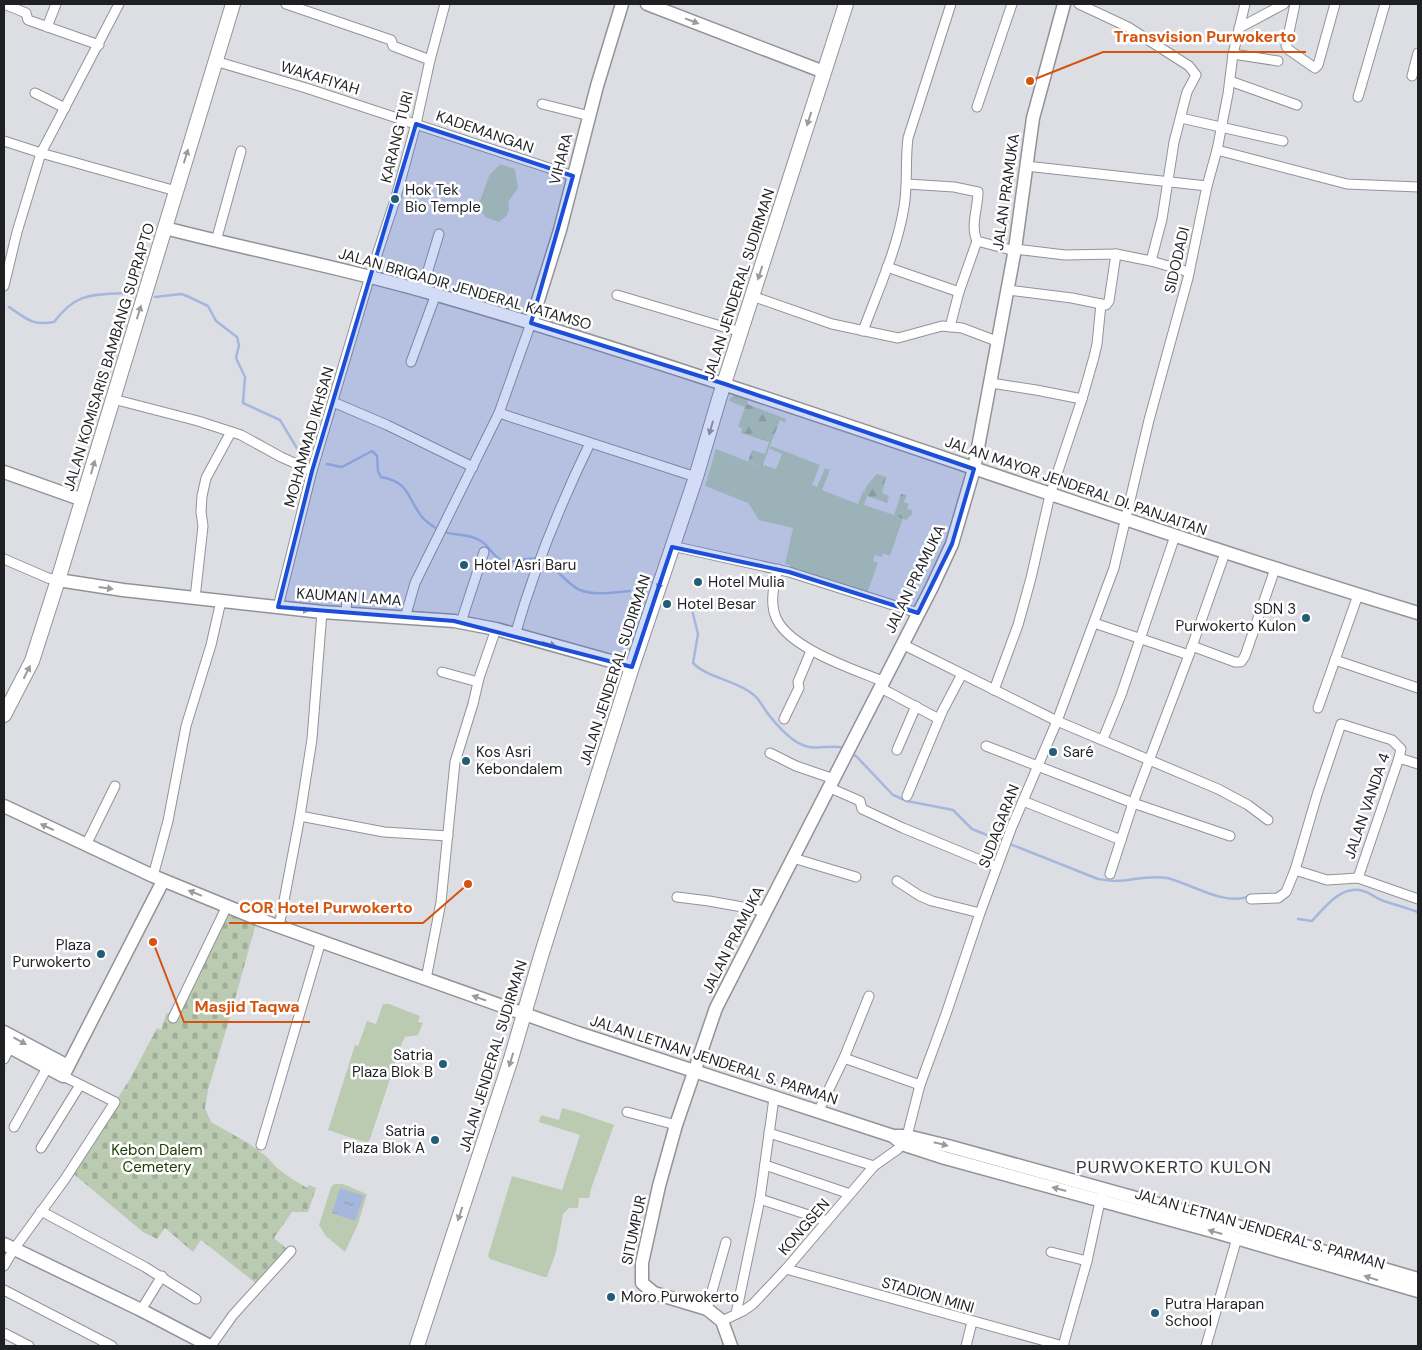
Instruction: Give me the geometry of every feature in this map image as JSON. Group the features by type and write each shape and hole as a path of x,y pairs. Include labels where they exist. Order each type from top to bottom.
{"main road":[{"name":"JALAN KOMISARIS BAMBANG SUPRAPTO","path":"6,706 32,661 83,500 233,4"},
{"name":"JALAN JENDERAL SUDIRMAN","path":"417,1346 510,1062 632,667 696,478 752,296 846,4"}],"street":[{"path":"47,27 56,4"},
{"path":"4,286 17,232 41,154 119,4"},
{"path":"286,4 391,40 393,46 430,60"},
{"name":"KARANG TURI","path":"370,276 396,196 416,124 445,4"},
{"name":"VIHARA","path":"530,323 560,230 573,176 622,4"},
{"path":"647,4 824,72"},
{"path":"863,331 899,232 907,184 906,153 908,138 952,4"},
{"path":"977,107 1012,4"},
{"name":"JALAN PRAMUKA","path":"694,1071 716,1008 845,758 952,544 974,469 999,342 1015,250 1032,118 1064,4"},
{"path":"1079,4 1128,28 1189,66 1195,72 1196,78 1186,92 1174,142 1162,219 1151,261"},
{"name":"SIDODADI","path":"1127,520 1145,435 1189,272 1207,186 1217,150 1233,54 1245,4"},
{"path":"1239,28 1284,4"},
{"path":"1295,4 1286,46 1315,68 1318,65 1335,4"},
{"path":"1358,97 1385,4"},
{"path":"4,5 20,7 26,13 28,20 99,45"},
{"path":"1233,54 1278,61"},
{"path":"1412,76 1418,54"},
{"name":"WAKAFIYAH","path":"215,61 416,124"},
{"path":"1230,81 1297,105"},
{"path":"36,92 65,108"},
{"path":"542,104 590,116"},
{"path":"1181,118 1283,140"},
{"name":"KADEMANGAN","path":"416,124 573,176"},
{"path":"4,141 41,154 176,191"},
{"path":"1217,150 1347,184 1418,187"},
{"path":"216,241 242,151"},
{"path":"1026,166 1207,186"},
{"path":"907,184 954,187 978,192 974,222 977,242 950,327"},
{"name":"JALAN BRIGADIR JENDERAL KATAMSO","path":"164,228 422,290 725,384"},
{"path":"422,290 439,234"},
{"path":"977,242 1015,250 1065,255 1116,254 1151,261 1189,272"},
{"path":"1008,290 1072,298 1107,305 1116,254"},
{"path":"887,267 960,292"},
{"name":"MOHAMMAD IKHSAN","path":"278,607 312,471 370,276"},
{"path":"411,362 436,294"},
{"path":"617,295 741,332"},
{"path":"752,296 832,324 898,338 942,326 962,328 999,342"},
{"path":"994,690 1018,625 1050,495 1098,344 1101,304"},
{"path":"406,618 415,583 499,413 530,323"},
{"path":"991,383 1082,399"},
{"name":"JALAN MAYOR JENDERAL DI. PANJAITAN","path":"725,384 1224,553 1418,614"},
{"path":"113,399 198,421 231,432 312,471"},
{"path":"333,402 386,425 472,467"},
{"path":"499,413 696,478"},
{"path":"195,598 203,526 201,512 202,496 206,478 231,432"},
{"path":"515,635 523,606 556,517 590,443"},
{"path":"4,472 83,500"},
{"name":"SUDAGARAN","path":"901,1139 1011,829 1057,721 1094,623 1114,568 1127,520"},
{"path":"1103,740 1175,536"},
{"path":"672,546 778,569 918,613"},
{"path":"461,622 484,552"},
{"path":"1110,874 1133,802 1150,761 1224,553"},
{"path":"4,559 48,578 58,580"},
{"path":"778,569 774,583 773,600 775,616 784,630 811,651 881,684 939,718"},
{"path":"1094,623 1140,639 1241,662 1245,656 1275,569"},
{"name":"KAUMAN LAMA","path":"58,580 123,590 322,612 461,622 632,667"},
{"path":"1318,708 1358,595"},
{"path":"346,613 347,596"},
{"path":"66,1071 158,878 186,726 211,645 221,601"},
{"path":"279,927 312,739 322,612"},
{"path":"426,979 441,902 455,762 478,682 496,630"},
{"path":"902,644 1057,721 1218,789 1248,805 1268,820"},
{"path":"784,719 799,688 798,682 811,651"},
{"path":"1335,660 1418,688"},
{"path":"442,672 478,682"},
{"path":"907,796 939,718 962,674"},
{"path":"897,750 916,706"},
{"name":"JALAN VANDA 4","path":"1295,870 1317,795 1341,724 1396,743 1401,749 1358,878"},
{"path":"986,746 1133,802 1230,836"},
{"path":"770,752 831,783 860,801 862,809 997,867"},
{"path":"1399,758 1418,764"},
{"path":"86,845 114,786"},
{"path":"1023,801 1121,840"},
{"name":"JALAN LETNAN JENDERAL S. PARMAN","path":"4,806 158,878 279,927 592,1038 901,1139 944,1158 995,1165 1418,1279"},
{"path":"300,816 384,832 448,836"},
{"path":"793,858 856,876"},
{"path":"1251,899 1278,898 1283,895 1295,870 1328,880 1358,878 1418,898"},
{"path":"897,881 920,896 932,901 980,912"},
{"path":"677,897 765,912"},
{"path":"174,1018 227,906"},
{"path":"262,1145 321,941"},
{"path":"818,1112 844,1058 869,996"},
{"path":"4,1032 66,1071 80,1085 114,1102 65,1179 41,1211 9,1246 4,1266"},
{"path":"4,1059 7,1046 47,1068 66,1071"},
{"path":"844,1058 920,1086"},
{"path":"14,1127 47,1068"},
{"name":"SITUMPUR","path":"694,1071 659,1186 641,1277 642,1283 654,1293 707,1309 722,1321"},
{"path":"41,1148 80,1085"},
{"path":"736,1314 760,1199 774,1098"},
{"path":"627,1112 676,1125"},
{"path":"769,1133 874,1166"},
{"name":"KONGSEN","path":"722,1321 753,1304 786,1269 874,1166 898,1149 901,1139"},
{"path":"765,1166 850,1194"},
{"path":"1063,1346 1087,1261 1102,1194"},
{"name":"JALAN LETNAN JENDERAL S. PARMAN","path":"1102,1194 1235,1243 1418,1291"},
{"path":"760,1199 827,1221"},
{"path":"41,1211 162,1276 196,1299"},
{"path":"707,1309 726,1242"},
{"path":"1206,1346 1235,1243"},
{"path":"9,1246 211,1346 233,1315 291,1251"},
{"path":"1051,1252 1087,1261"},
{"name":"STADION MINI","path":"786,1269 1063,1346"},
{"path":"141,1310 162,1276"},
{"path":"4,1290 112,1346"},
{"path":"722,1321 731,1346"},
{"path":"966,1346 972,1322"},
{"path":"4,1333 29,1346"}],"highlighted area":[{"path":"416,124 573,176 531,323 725,384 974,469 952,544 918,613 789,572 672,547 632,667 454,621 278,607 312,471"}],"green space":[{"path":"500,164 515,169 518,188 508,202 508,214 499,222 485,217 478,206 489,176"},
{"path":"736,395 750,395 747,404 786,419 785,423 780,420 762,467 748,461 752,450 765,454 769,442 741,433 742,428 738,427 745,407 729,401 730,398"},
{"path":"771,446 820,465 812,485 817,487 825,468 830,470 822,490 858,504 863,491 867,496 864,505 903,518 890,556 883,553 882,557 875,555 873,561 878,563 866,596 789,572 790,565 785,564 793,528 759,520 748,503 705,486 716,449 762,467 764,465 776,469 782,454 770,449"},
{"path":"877,474 886,477 882,493 889,496 887,503 867,496 864,492 867,485"},
{"path":"901,494 907,495 904,502 909,504 907,509 912,510 912,514 906,520 894,515"},
{"name":"Kebon Dalem Cemetery","path":"226,907 257,920 208,1090 205,1108 211,1122 248,1143 292,1179 307,1188 309,1185 316,1188 308,1212 292,1212 274,1238 287,1249 257,1284 201,1240 193,1252 165,1228 157,1239 143,1232 70,1171 130,1079 157,1028 161,1030 166,1014 182,1007"},
{"path":"383,1004 389,1004 420,1016 418,1022 423,1023 418,1035 405,1037 402,1043 370,1139 367,1143 328,1130 355,1045 358,1046 367,1021 376,1024"},
{"path":"562,1108 614,1125 589,1198 579,1198 578,1208 569,1208 563,1214 556,1252 547,1277 544,1277 490,1259 488,1256 512,1176 562,1190 580,1135 539,1122 541,1115 559,1120"},
{"path":"334,1184 343,1184 367,1194 358,1224 345,1252 326,1236 319,1225 331,1187"}],"water":[{"path":"340,1188 364,1196 355,1221 332,1213"}],"waterway":[{"path":"9,307 25,318 35,322 46,323 54,322 69,306 84,297 124,293"},
{"path":"155,297 181,294 208,306 216,321 237,337 239,345 236,358 245,377 243,403 280,420 298,450"},
{"path":"327,464 342,467 372,451 377,456 378,471 381,477 390,479 403,487 422,517 437,529 447,533 476,538 503,561 511,562 526,559 543,561 574,587 586,592 630,591"},
{"path":"692,610 698,634 693,663 707,673 740,686 754,695 775,723 802,745 815,748 844,748"},
{"path":"850,752 893,795 907,801 953,810 972,829 1098,879 1117,881 1161,877 1218,896 1238,899 1248,897"},
{"path":"1298,919 1312,921 1334,899 1341,894 1355,890 1366,892 1381,900 1418,912"}],"place":[{"name":"Transvision Purwokerto","path":"1030,81"},
{"name":"Hok Tek Bio Temple","path":"395,199"},
{"name":"Hotel Asri Baru","path":"464,565"},
{"name":"Hotel Mulia","path":"698,582"},
{"name":"Hotel Besar","path":"667,604"},
{"name":"SDN 3 Purwokerto Kulon","path":"1306,618"},
{"name":"Saré","path":"1053,752"},
{"name":"Kos Asri Kebondalem","path":"466,761"},
{"name":"COR Hotel Purwokerto","path":"468,884"},
{"name":"Masjid Taqwa","path":"153,942"},
{"name":"Plaza Purwokerto","path":"101,954"},
{"name":"Satria Plaza Blok B","path":"443,1064"},
{"name":"Satria Plaza Blok A","path":"435,1140"},
{"name":"Moro Purwokerto","path":"611,1297"},
{"name":"Putra Harapan School","path":"1155,1313"}],"district":[{"name":"PURWOKERTO KULON","path":"1174,1167"}]}
